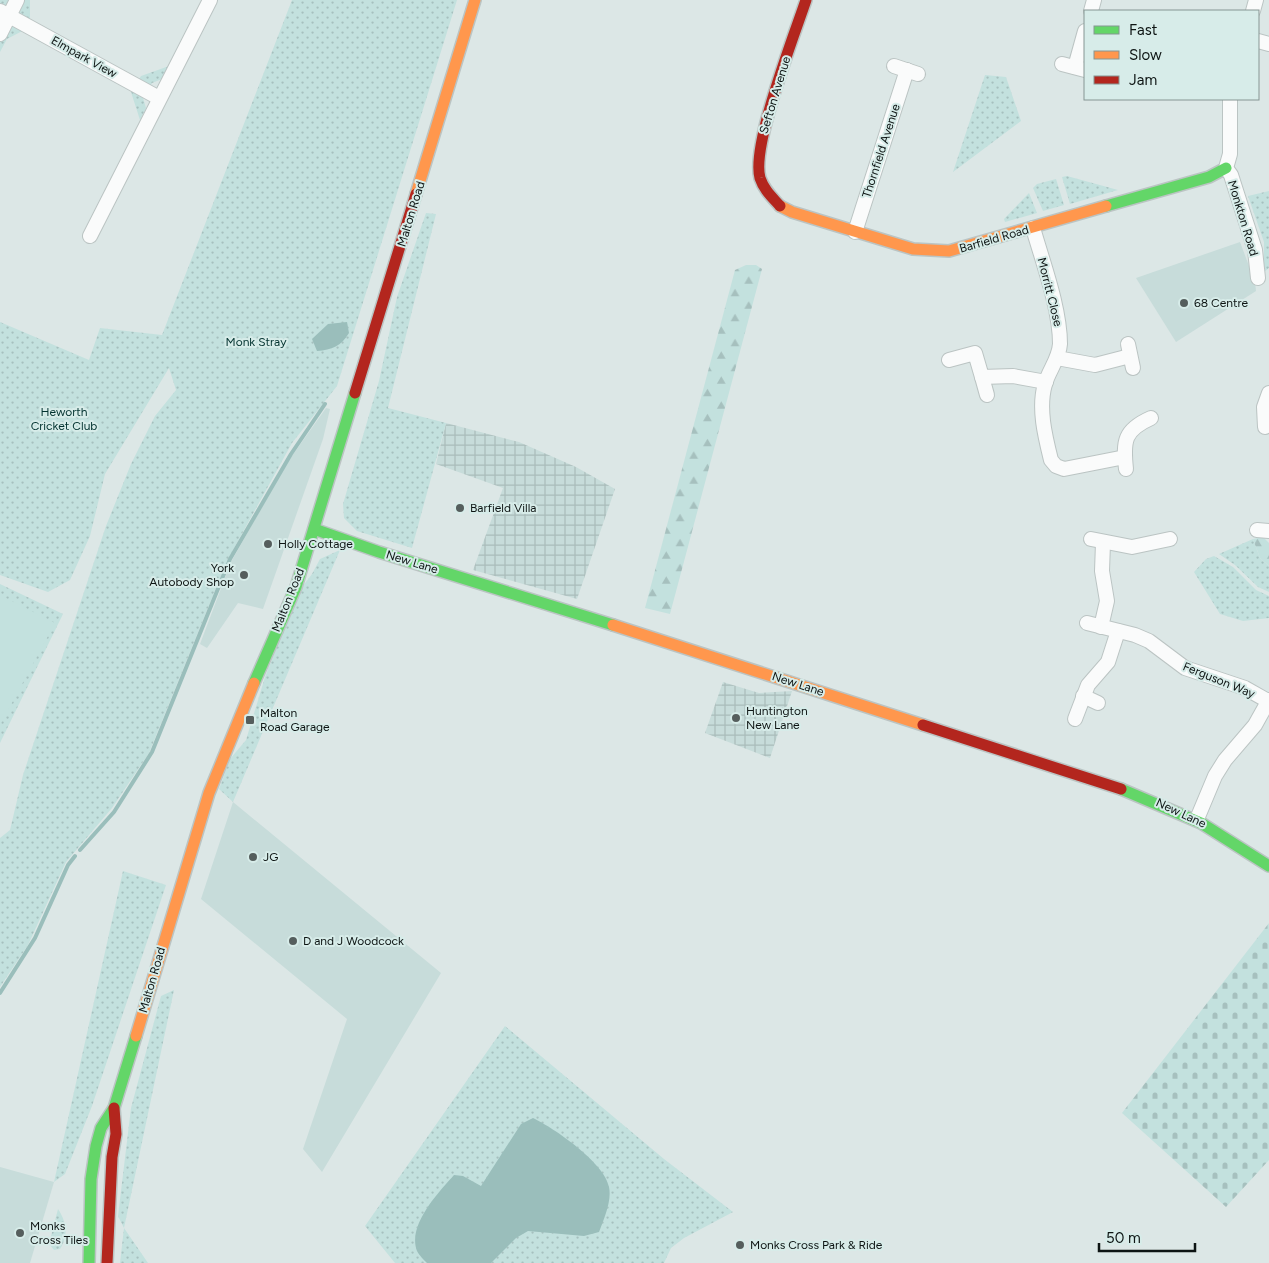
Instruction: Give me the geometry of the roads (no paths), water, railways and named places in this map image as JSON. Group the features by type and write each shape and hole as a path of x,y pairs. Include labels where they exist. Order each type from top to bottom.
{"street":[{"path":"0,34 4,14 18,0"},
{"path":"90,236 210,0"},
{"name":"Malton Road","path":"89,1263 92,1173 100,1129 114,1108 209,793 281,617 296,587 475,0"},
{"name":"Sefton Avenue","path":"766,190 758,168 759,145 806,0"},
{"name":"Elmpark View","path":"4,14 159,98"},
{"path":"1074,67 1084,34"},
{"name":"Thornfield Avenue","path":"855,232 906,70"},
{"name":"Monkton Road","path":"1230,100 1230,154 1226,168 1231,175 1255,250 1258,278"},
{"name":"Barfield Road","path":"766,190 780,206 792,212 913,249 936,252 960,249 1033,228 1209,177 1226,168"},
{"name":"Morritt Close","path":"1033,228 1058,319 1060,347 1046,382 1042,408 1051,460 1056,466 1064,469 1125,463 1124,446 1131,429 1152,418"},
{"path":"949,360 975,353 987,395"},
{"path":"1057,358 1095,365 1130,356"},
{"path":"982,378 1013,376 1046,382"},
{"path":"1264,427 1264,407 1269,393"},
{"name":"New Lane","path":"314,529 379,552 569,611 1126,791 1196,819 1238,843 1269,866"},
{"path":"1101,627 1107,601 1097,541 1132,547 1170,539"},
{"name":"Ferguson Way","path":"1087,624 1149,641 1193,672 1245,688 1269,701"},
{"path":"1075,719 1088,685 1108,662 1118,631"},
{"path":"1083,696 1098,703"},
{"path":"1196,819 1215,776 1225,760 1254,725 1269,701"},
{"name":"Malton Road","path":"107,1263 112,1157 116,1134 114,1108"}],"waterway":[{"path":"80,850 114,812 152,752 230,559 291,454 325,404"},
{"path":"0,993 35,938 68,865 75,856"}],"place":[{"name":"68 Centre","path":"1184,303"},
{"name":"Barfield Villa","path":"460,508"},
{"name":"Holly Cottage","path":"268,544"},
{"name":"York Autobody Shop","path":"244,575"},
{"name":"Huntington New Lane","path":"736,718"},
{"name":"Malton Road Garage","path":"250,720"},
{"name":"JG","path":"253,857"},
{"name":"D and J Woodcock","path":"293,941"},
{"name":"Monks Cross Tiles","path":"20,1233"},
{"name":"Monks Cross Park & Ride","path":"740,1245"}],"park label":[{"name":"Monk Stray","path":"256,342"},
{"name":"Heworth Cricket Club","path":"64,419"}]}
